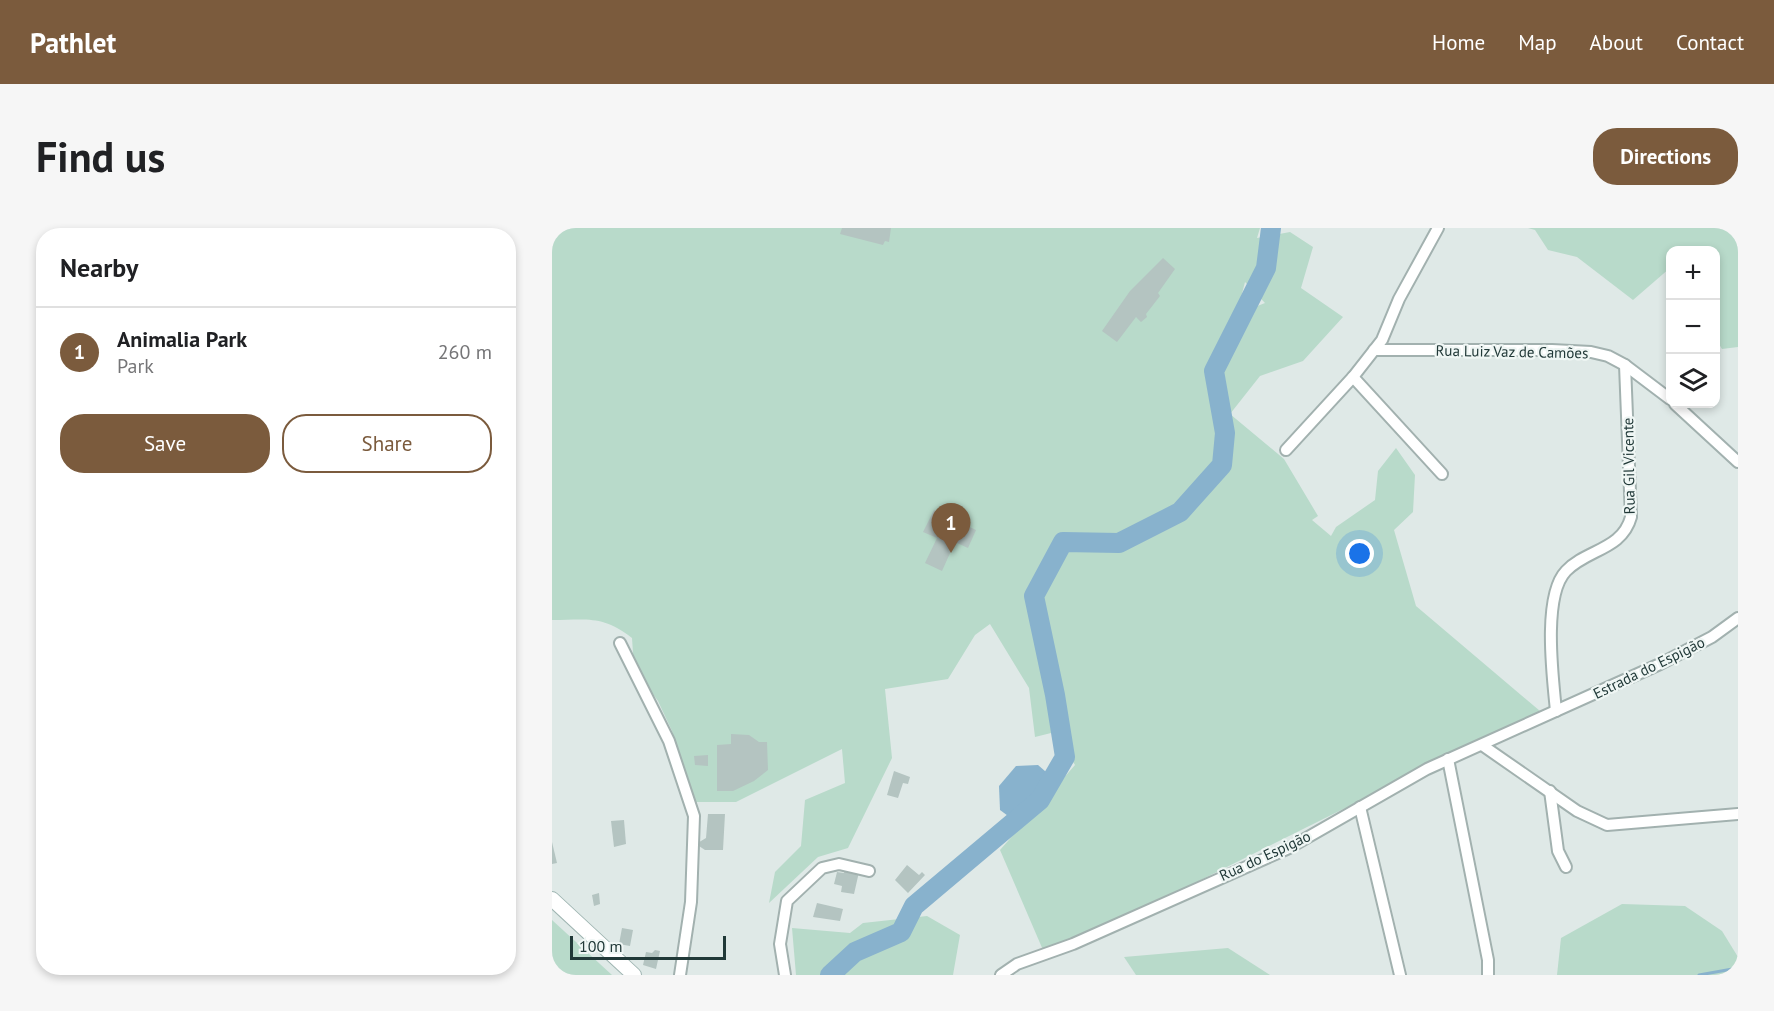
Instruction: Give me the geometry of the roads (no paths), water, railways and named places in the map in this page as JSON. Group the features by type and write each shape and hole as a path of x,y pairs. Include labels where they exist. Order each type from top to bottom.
{"street":[{"path":"1286,450 1353,378 1386,334 1399,299 1438,228"},
{"name":"Rua Luiz Vaz de Camões","path":"1374,350 1577,351 1608,356 1625,365 1666,395"},
{"name":"Rua Gil Vicente","path":"1556,711 1552,645 1556,589 1565,572 1581,559 1622,537 1631,517 1625,365"},
{"path":"1353,378 1442,474"},
{"path":"1679,408 1738,462"},
{"name":"Estrada do Espigão","path":"1556,711 1660,664 1712,637 1738,618"},
{"path":"620,643 669,741 694,816 691,902 680,975"},
{"name":"Rua do Espigão","path":"1001,975 1017,964 1073,944 1289,848 1448,759 1556,711"},
{"path":"1482,745 1577,811 1607,825 1738,814"},
{"path":"1448,759 1488,960 1488,975"},
{"path":"1550,791 1558,851 1566,867"},
{"path":"1360,807 1400,975"},
{"path":"785,975 780,944 787,901 822,868 839,864 869,871"},
{"path":"552,899 634,975"}],"water":[{"path":"1038,765 1053,778 1040,800 1015,821 1000,810 999,786 1016,766"}],"waterway":[{"path":"830,975 855,952 901,932 914,906 1040,800 1065,757 1055,695 1034,596 1063,542 1119,543 1180,512 1222,465 1225,433 1214,371 1266,268 1271,228"},
{"path":"1699,975 1738,968"}],"place":[{"name":"Animalia Park","path":"951,553"}]}
